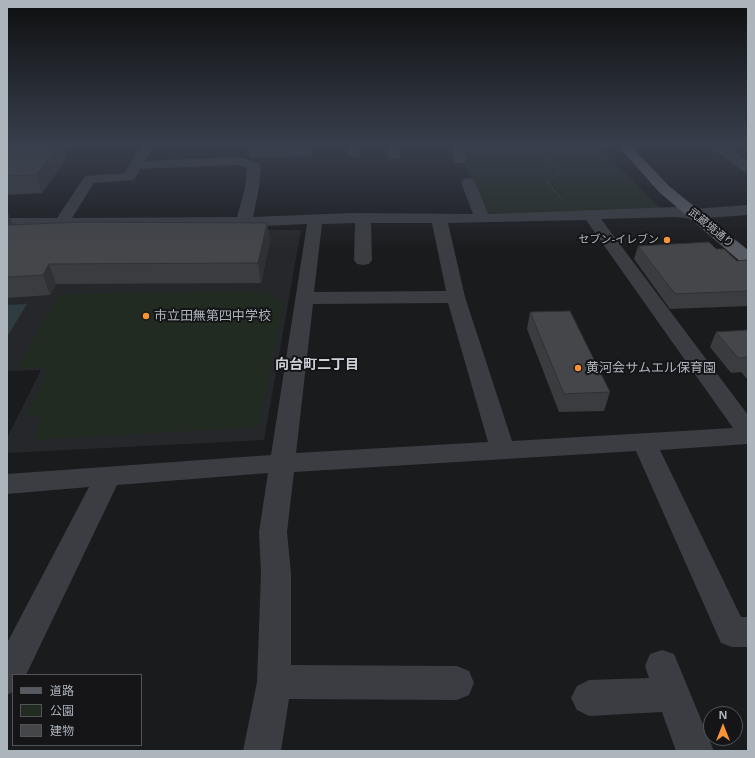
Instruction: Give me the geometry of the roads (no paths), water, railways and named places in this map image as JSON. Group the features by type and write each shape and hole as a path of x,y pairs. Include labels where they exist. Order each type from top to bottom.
{"main road":[{"name":"武蔵境通り","path":"657,181 692,214 748,259"}],"street":[{"path":"62,222 88,181"},
{"path":"243,222 247,212 253,181"},
{"path":"468,182 482,219"},
{"path":"7,223 243,222 363,218 482,219 675,212 692,214 748,210"},
{"path":"586,215 746,437"},
{"path":"363,218 363,260"},
{"path":"439,218 456,297 503,450"},
{"path":"262,751 274,682 276,573 272,532 315,220"},
{"path":"305,298 456,297"},
{"path":"7,484 282,463 746,437"},
{"path":"644,442 732,632 748,632"},
{"path":"7,678 108,477"},
{"path":"589,698 668,680 695,751"},
{"path":"274,682 457,683"}],"place":[{"name":"セブン-イレブン","path":"667,240"},
{"name":"市立田無第四中学校","path":"146,316"},
{"name":"黄河会サムエル保育園","path":"578,368"}],"district":[{"name":"向台町二丁目","path":"317,365"}]}
